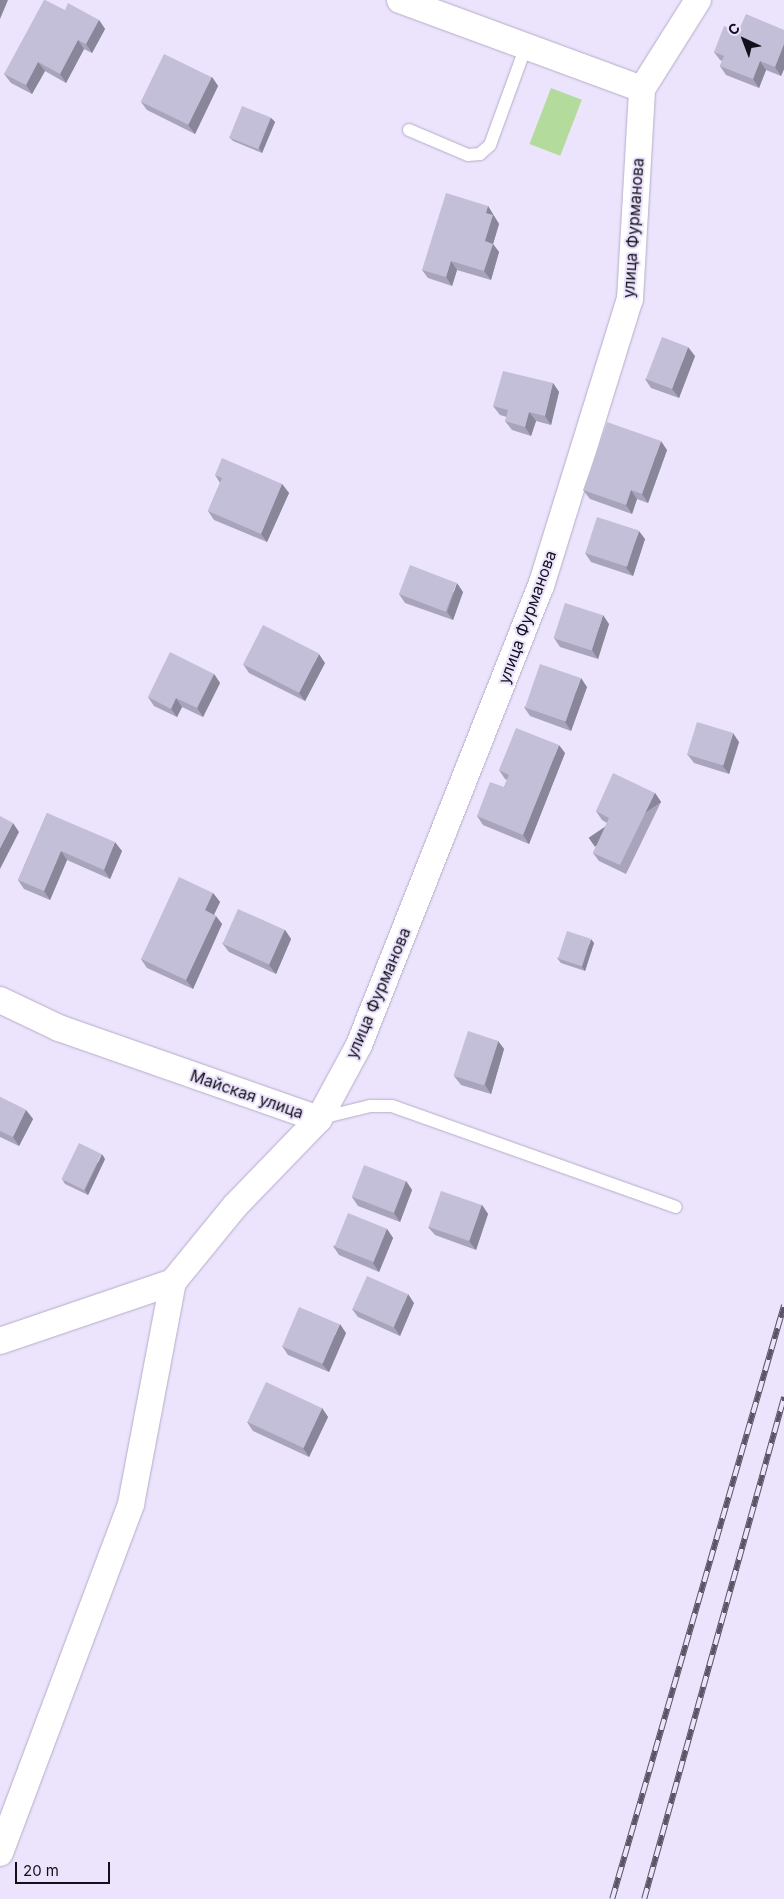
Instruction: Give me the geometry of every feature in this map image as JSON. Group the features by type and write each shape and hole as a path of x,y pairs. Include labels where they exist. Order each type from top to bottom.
{"street":[{"path":"400,0 642,90"},
{"name":"улица Фурманова","path":"319,1119 359,1045 541,586 630,299 642,90 698,0"},
{"name":"Майская улица","path":"0,1000 59,1028 319,1119 235,1206 173,1282"},
{"path":"0,1342 173,1282 131,1504 0,1853"}],"lane":[{"path":"409,130 468,155 480,154 490,145 526,46"},
{"path":"319,1119 370,1106 392,1106 676,1207"}],"green space":[{"path":"551,88 582,100 560,156 529,144"}],"building":[{"path":"44,0 65,10 68,3 99,20 86,44 78,40 60,74 38,62 26,85 4,74"},
{"path":"746,14 784,30 784,44 775,67 760,61 753,79 720,66 724,56 714,52 724,26 738,32"},
{"path":"164,54 212,77 188,125 141,102"},
{"path":"242,106 271,118 258,149 229,138"},
{"path":"446,193 488,206 486,213 493,215 485,241 493,244 484,271 451,261 446,277 422,270"},
{"path":"662,337 688,347 672,389 646,379"},
{"path":"503,371 553,383 545,416 529,412 525,427 505,421 508,410 493,406"},
{"path":"607,422 661,441 642,494 631,490 626,505 583,490"},
{"path":"222,458 282,484 261,534 208,511 222,478 215,475"},
{"path":"597,517 639,531 627,567 585,553"},
{"path":"410,565 457,583 446,612 399,594"},
{"path":"565,603 603,615 592,651 554,638"},
{"path":"263,625 319,654 299,693 243,664"},
{"path":"170,652 214,674 197,708 176,698 171,709 148,697"},
{"path":"540,664 581,678 566,721 525,707"},
{"path":"697,722 733,733 723,766 687,755"},
{"path":"516,728 559,745 523,835 477,816 490,782 504,787 509,775 499,770"},
{"path":"613,773 655,793 620,865 593,853 609,818 596,811"},
{"path":"47,813 115,842 104,870 61,851 44,891 18,880"},
{"path":"0,816 13,823 0,848"},
{"path":"179,877 213,893 205,910 216,916 186,980 141,959"},
{"path":"238,909 285,930 269,964 223,944"},
{"path":"567,931 591,939 582,966 558,959"},
{"path":"468,1031 498,1041 484,1086 453,1076"},
{"path":"0,1097 26,1110 13,1137 0,1131"},
{"path":"79,1143 101,1154 84,1190 61,1179"},
{"path":"364,1165 406,1181 394,1213 352,1197"},
{"path":"441,1191 482,1205 469,1241 429,1227"},
{"path":"348,1213 387,1229 373,1262 335,1246"},
{"path":"367,1276 408,1294 393,1327 352,1309"},
{"path":"299,1307 340,1324 323,1364 282,1347"},
{"path":"266,1382 322,1408 304,1448 247,1422"}],"railway":[{"path":"612,1899 784,1305"},
{"path":"644,1899 784,1397"}]}
